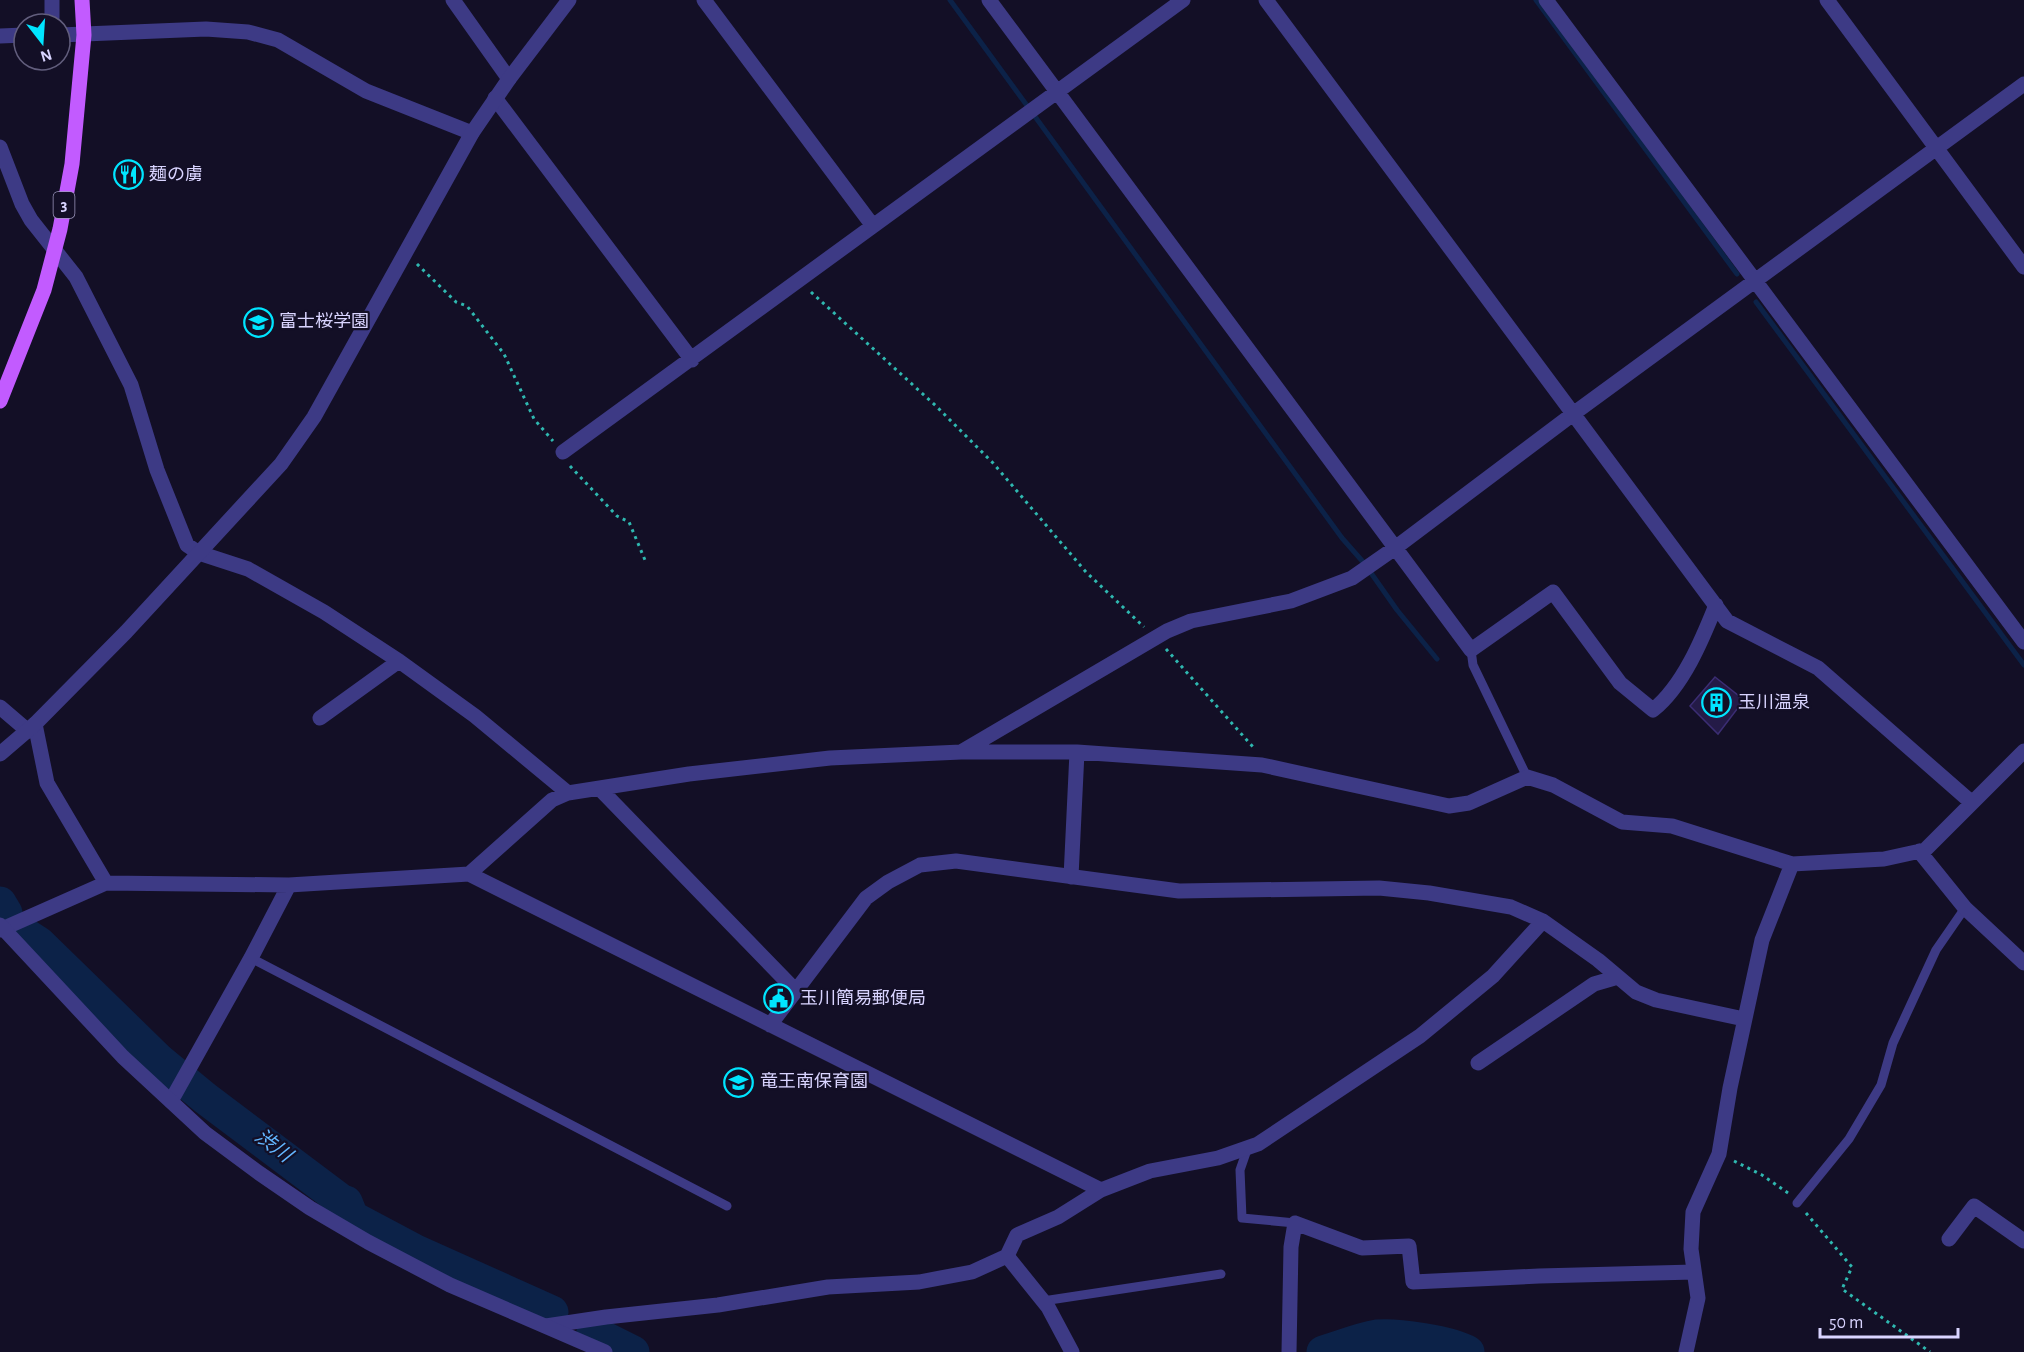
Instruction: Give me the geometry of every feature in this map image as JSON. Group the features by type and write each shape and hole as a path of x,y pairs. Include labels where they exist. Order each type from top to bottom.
{"main road":[{"name":"3","path":"0,401 44,290 55,248 72,164 84,35 82,0"}],"street":[{"path":"453,0 509,79"},
{"path":"0,754 31,728 126,632 281,464 314,417 472,133 509,79 569,0"},
{"path":"704,0 873,226"},
{"path":"989,0 1471,650 1553,592 1620,683 1653,710 1667,699 1701,643 1716,605"},
{"path":"563,452 1183,0"},
{"path":"1266,0 1727,621 1818,668 1971,802"},
{"path":"1546,0 2024,642"},
{"path":"1827,0 2024,267"},
{"path":"72,35 206,29 248,32 278,40 366,91 472,133"},
{"path":"961,752 1156,638 1191,621 1291,601 1352,578 2024,84"},
{"path":"495,99 692,360"},
{"path":"0,147 22,204 31,220 76,276 131,385 157,470 187,545 199,553 248,569 324,612 399,661 475,716 568,793"},
{"path":"320,718 399,661"},
{"path":"0,707 31,728 41,745 47,783 106,883"},
{"path":"469,874 552,800 568,793 689,774 830,758 961,752 1077,752 1262,765 1449,806 1469,803 1527,777 1553,785 1622,822 1672,826 1792,864 1884,859 1925,850 2024,751"},
{"path":"1071,877 1077,752"},
{"path":"599,788 796,991"},
{"path":"1919,851 1965,908 2024,963"},
{"path":"770,1025 866,898 888,882 920,865 956,861 1179,891 1379,888 1429,892 1512,907 1543,921 1599,960 1636,992 1656,1000 1744,1018"},
{"path":"1686,1352 1698,1298 1691,1249 1693,1212 1719,1154 1744,1018 1762,940 1792,864"},
{"path":"605,1352 450,1285 329,1220 276,1185 205,1133 174,1097 123,1057 1,928 106,883 290,885 469,874 1101,1190"},
{"path":"174,1097 290,885"},
{"path":"546,1326 718,1305 828,1287 919,1282 972,1272 1007,1256 1017,1234 1058,1217 1101,1190 1150,1171 1218,1158 1258,1144 1420,1036 1493,976 1543,921"},
{"path":"1478,1062 1594,984 1618,977"},
{"path":"1949,1239 1974,1206 2024,1241"},
{"path":"1289,1351 1291,1246 1295,1223 1362,1248 1409,1246 1413,1282 1694,1272"},
{"path":"1007,1256 1043,1301 1072,1352"}],"lane":[{"path":"1471,650 1473,665 1527,777"},
{"path":"1797,1203 1850,1139 1881,1085 1893,1043 1936,950 1965,908"},
{"path":"251,958 727,1206"},
{"path":"1248,1147 1240,1170 1242,1218 1295,1223"},
{"path":"1043,1301 1221,1274"}],"path":[{"path":"405,252 456,302 467,306 504,354 534,419 563,452 570,466 617,516 629,522 645,560"},
{"path":"798,281 936,406 993,463 1086,572 1156,638 1258,752 1262,765"},
{"path":"1719,1154 1762,1175 1788,1192 1852,1267 1842,1289 1930,1352"}],"building":[{"name":"玉川温泉","path":"1715,677 1744,700 1718,734 1690,706"}],"waterway":[{"path":"950,0 1342,538 1364,563 1397,610 1437,659"},
{"path":"1536,0 1737,274"},
{"path":"1756,302 2024,665"},
{"name":"渋川","path":"0,903 6,913"},
{"name":"渋川","path":"22,932 39,943 159,1060 205,1098 346,1202 352,1217 416,1251 552,1312"},
{"name":"渋川","path":"593,1332 633,1352"},
{"name":"渋川","path":"1323,1352 1377,1336 1437,1342 1468,1352"}],"place":[{"name":"麺の虜","path":"128,175"},
{"name":"富士桜学園","path":"258,322"},
{"name":"玉川温泉","path":"1717,703"},
{"name":"玉川簡易郵便局","path":"779,999"},
{"name":"竜王南保育園","path":"739,1082"}]}
